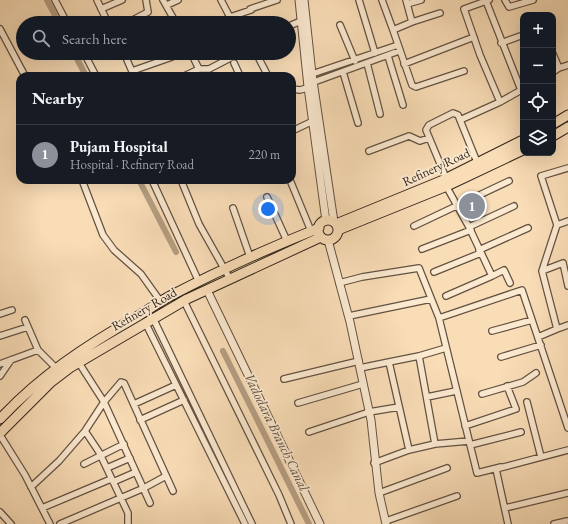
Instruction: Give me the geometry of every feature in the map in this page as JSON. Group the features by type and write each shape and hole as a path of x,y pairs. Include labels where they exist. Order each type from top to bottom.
{"main road":[{"path":"556,122 568,115"},
{"path":"556,134 568,127"},
{"name":"Refinery Road","path":"445,181 477,162 520,141"},
{"name":"Refinery Road","path":"334,224 520,151"},
{"path":"322,223 334,224 336,236 320,234 322,223"},
{"name":"Refinery Road","path":"0,434 93,342 163,300 223,269 287,241 320,234"},
{"name":"Refinery Road","path":"0,419 18,400 56,368 72,363 170,308 320,234"},
{"path":"163,300 170,308"}],"street":[{"path":"55,0 63,16"},
{"path":"97,0 104,16"},
{"path":"101,9 122,0"},
{"path":"140,16 148,12 146,0"},
{"path":"172,16 165,3 178,0"},
{"path":"221,0 229,16"},
{"path":"233,16 277,0"},
{"path":"299,0 301,21 334,224"},
{"path":"304,0 312,82 313,122 334,224"},
{"path":"359,0 375,53"},
{"path":"382,0 412,85 416,87 464,71"},
{"path":"412,22 406,2 421,0"},
{"path":"505,0 508,7 533,0"},
{"path":"500,102 464,9 487,1 501,42 520,85"},
{"path":"393,30 440,13"},
{"path":"296,23 301,21"},
{"path":"340,25 355,61"},
{"path":"0,29 16,59"},
{"path":"501,42 520,36"},
{"path":"404,64 474,37"},
{"path":"312,82 388,56 399,48"},
{"path":"296,90 300,90 312,82 355,61 375,53 399,48"},
{"path":"388,56 402,105"},
{"path":"16,60 23,72"},
{"path":"88,60 94,72"},
{"path":"127,60 132,72"},
{"path":"138,72 165,60"},
{"path":"194,60 199,69"},
{"path":"193,72 199,69 209,69 226,60"},
{"path":"260,60 266,72"},
{"path":"556,61 559,68"},
{"path":"234,63 238,72"},
{"path":"367,63 380,114"},
{"path":"556,70 568,65"},
{"path":"343,72 358,123"},
{"path":"460,120 500,102 520,90"},
{"path":"477,162 458,115 453,114 429,125 426,132 445,181 470,228 492,276"},
{"path":"296,129 313,122"},
{"path":"369,151 409,136 420,141 429,138"},
{"path":"557,329 542,272 557,224 541,176 568,168"},
{"path":"414,226 509,181"},
{"path":"84,184 103,235 114,250 141,274 163,300"},
{"path":"154,184 199,282"},
{"path":"184,184 198,221 223,269 230,279"},
{"path":"292,184 320,234 339,283 349,316 369,412 378,493 386,522 457,496"},
{"path":"267,197 287,241"},
{"path":"422,249 470,228 514,206"},
{"path":"233,208 250,257"},
{"path":"557,224 568,221"},
{"path":"434,272 480,252 528,228"},
{"path":"542,272 565,262 568,286"},
{"path":"339,283 362,277 419,268 439,318 477,473 568,450"},
{"path":"446,296 504,270 510,283"},
{"path":"206,290 320,524"},
{"path":"439,318 522,290 568,428"},
{"path":"349,316 432,299"},
{"path":"184,301 279,495 291,524"},
{"path":"0,314 12,310"},
{"path":"25,320 38,350 56,368"},
{"path":"149,320 176,385 245,524"},
{"path":"149,320 252,524"},
{"path":"492,331 532,320"},
{"path":"538,337 568,325"},
{"path":"0,336 28,327"},
{"path":"502,357 541,345"},
{"path":"284,379 359,365 389,362 419,356 446,348"},
{"path":"0,364 38,350"},
{"path":"419,356 428,397 435,444"},
{"path":"0,376 11,360"},
{"path":"389,362 409,450"},
{"path":"72,363 104,402 150,503"},
{"path":"482,394 525,381 536,373"},
{"path":"31,487 59,461 85,431 104,402 121,382 124,383 173,491"},
{"path":"298,403 363,384"},
{"path":"134,404 176,385"},
{"path":"465,426 516,409 507,386"},
{"path":"428,397 456,391"},
{"path":"140,420 184,400"},
{"path":"526,402 541,457"},
{"path":"309,432 369,412 399,407"},
{"path":"85,431 101,456 128,513 128,524"},
{"path":"374,463 409,450 435,444 469,443 521,432"},
{"path":"0,434 31,487 50,524"},
{"path":"84,464 124,444"},
{"path":"107,468 130,458"},
{"path":"378,493 447,468"},
{"path":"501,468 496,469 508,524"},
{"path":"42,508 136,472"},
{"path":"60,524 144,488 166,476"},
{"path":"505,508 568,493"},
{"path":"0,512 11,524"},
{"path":"554,524 567,521"}],"waterway":[{"name":"Vadodara Branch Canal","path":"47,0 55,16"},
{"name":"Vadodara Branch Canal","path":"78,60 84,72"},
{"name":"Vadodara Branch Canal","path":"141,184 176,252"},
{"name":"Vadodara Branch Canal","path":"223,351 309,524"}],"place":[{"name":"Pujam Hospital","path":"472,206"}]}
